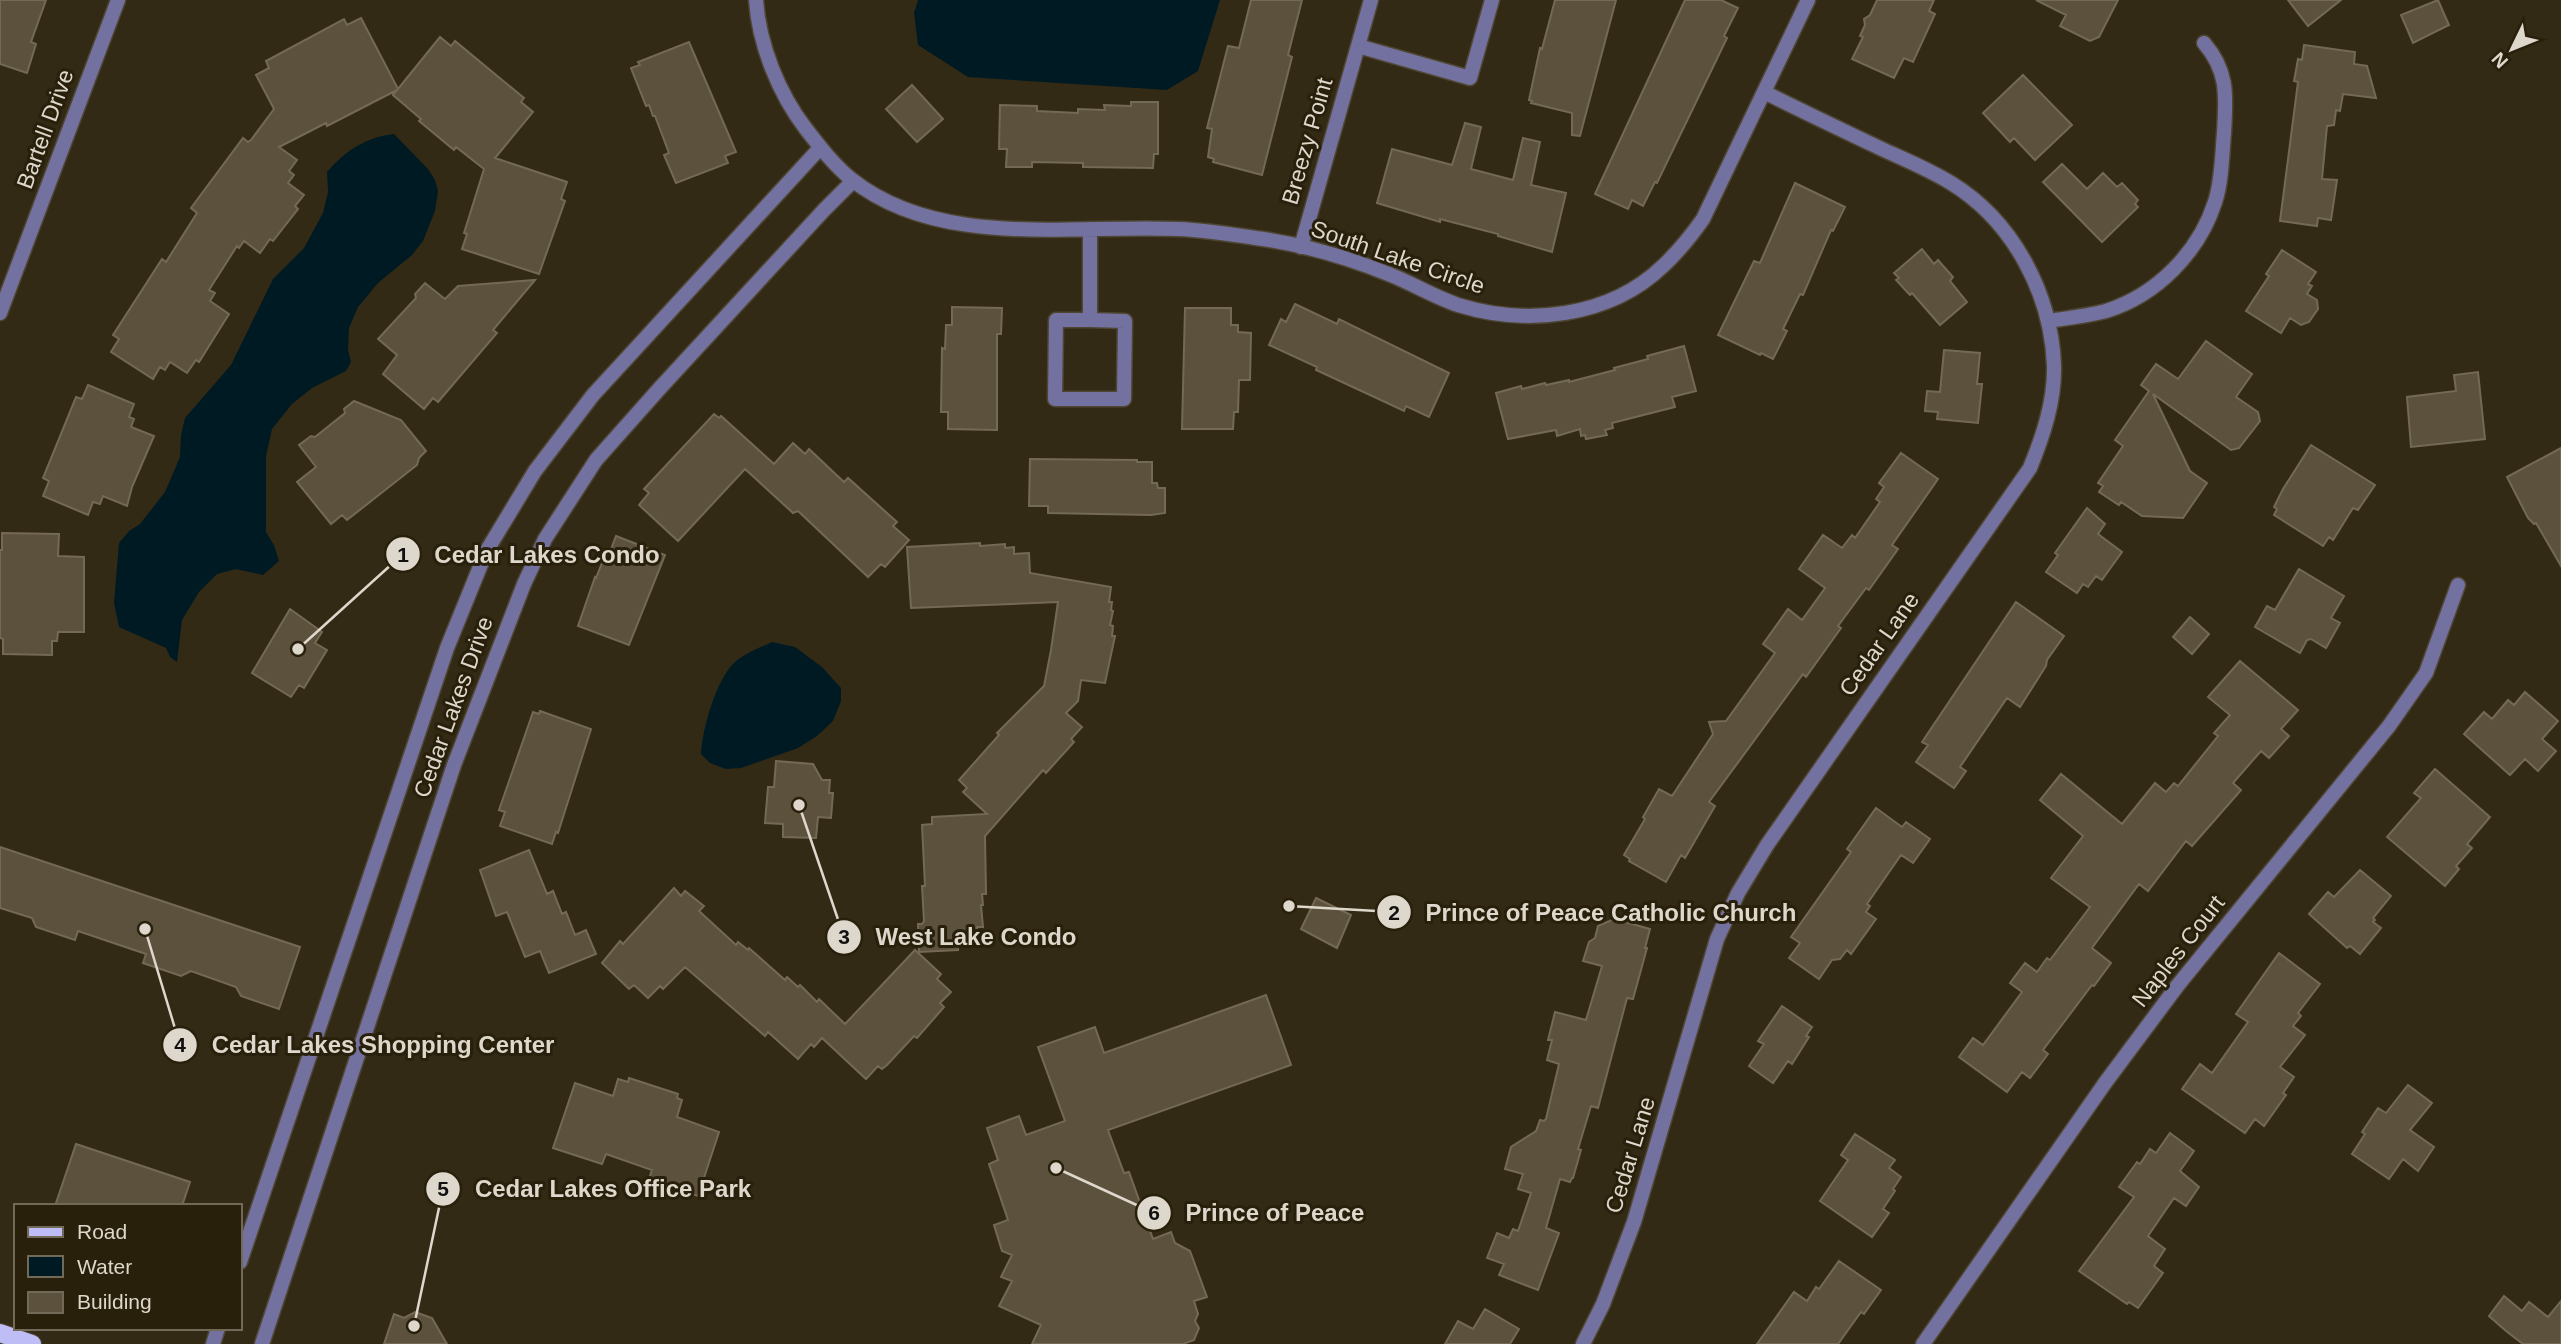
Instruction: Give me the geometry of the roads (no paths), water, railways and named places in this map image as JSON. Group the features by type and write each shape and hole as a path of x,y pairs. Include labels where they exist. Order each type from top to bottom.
{"main road":[{"path":"0,1334 32,1344"}],"street":[{"name":"Bartell Drive","path":"0,313 118,0"},
{"name":"South Lake Circle","path":"757,0 761,32 769,61 794,114 820,148 853,181 916,213 967,226 1181,229 1263,239 1337,256 1390,275 1456,304 1496,314 1528,318 1599,305 1634,288 1662,268 1687,241 1703,219 1808,0"},
{"name":"Breezy Point","path":"1301,247 1371,0"},
{"path":"1358,46 1470,78 1492,0"},
{"path":"2048,321 2106,311 2137,297 2155,286 2180,262 2204,229 2216,200 2227,95 2221,69 2204,43"},
{"name":"Cedar Lane","path":"1583,1344 1603,1304 1634,1222 1717,939 1738,893 1767,845 2029,468 2045,430 2051,398 2054,366 2048,321 2037,286 2005,231 1987,212 1952,184 1764,92"},
{"name":"Cedar Lakes Drive","path":"242,1256 442,661 485,552 535,471 593,395 820,148"},
{"name":"Cedar Lakes Drive","path":"262,1344 454,765 519,596 545,539 596,460 853,181"},
{"path":"1090,229 1090,320"},
{"path":"1056,320 1090,320 1125,321 1124,399 1055,398 1056,320"},
{"name":"Naples Court","path":"1923,1344 2105,1083 2178,985 2389,726 2426,673 2458,585"}],"water":[{"path":"918,0 1220,0 1198,71 1167,90 968,77 918,45 914,13"},
{"path":"394,134 428,169 438,191 435,211 423,241 412,255 378,283 358,307 349,328 348,350 351,362 346,371 312,388 292,404 272,429 266,456 266,532 279,561 263,575 236,569 217,574 199,592 182,620 177,662 170,657 166,648 119,627 114,603 119,543 129,531 140,524 165,492 180,457 185,418 231,365 273,279 304,248 323,213 328,192 327,172 357,146 374,138"},
{"path":"772,642 795,647 822,667 841,688 841,701 833,721 817,736 798,748 741,768 726,769 710,763 701,754 702,744 707,719 721,681 738,659"}],"place":[{"name":"Cedar Lakes Condo","path":"298,649"},
{"name":"West Lake Condo","path":"799,805"},
{"name":"Prince of Peace Catholic Church","path":"1289,906"},
{"name":"Cedar Lakes Shopping Center","path":"145,929"},
{"name":"Prince of Peace","path":"1056,1168"},
{"name":"Cedar Lakes Office Park","path":"414,1326"}]}
